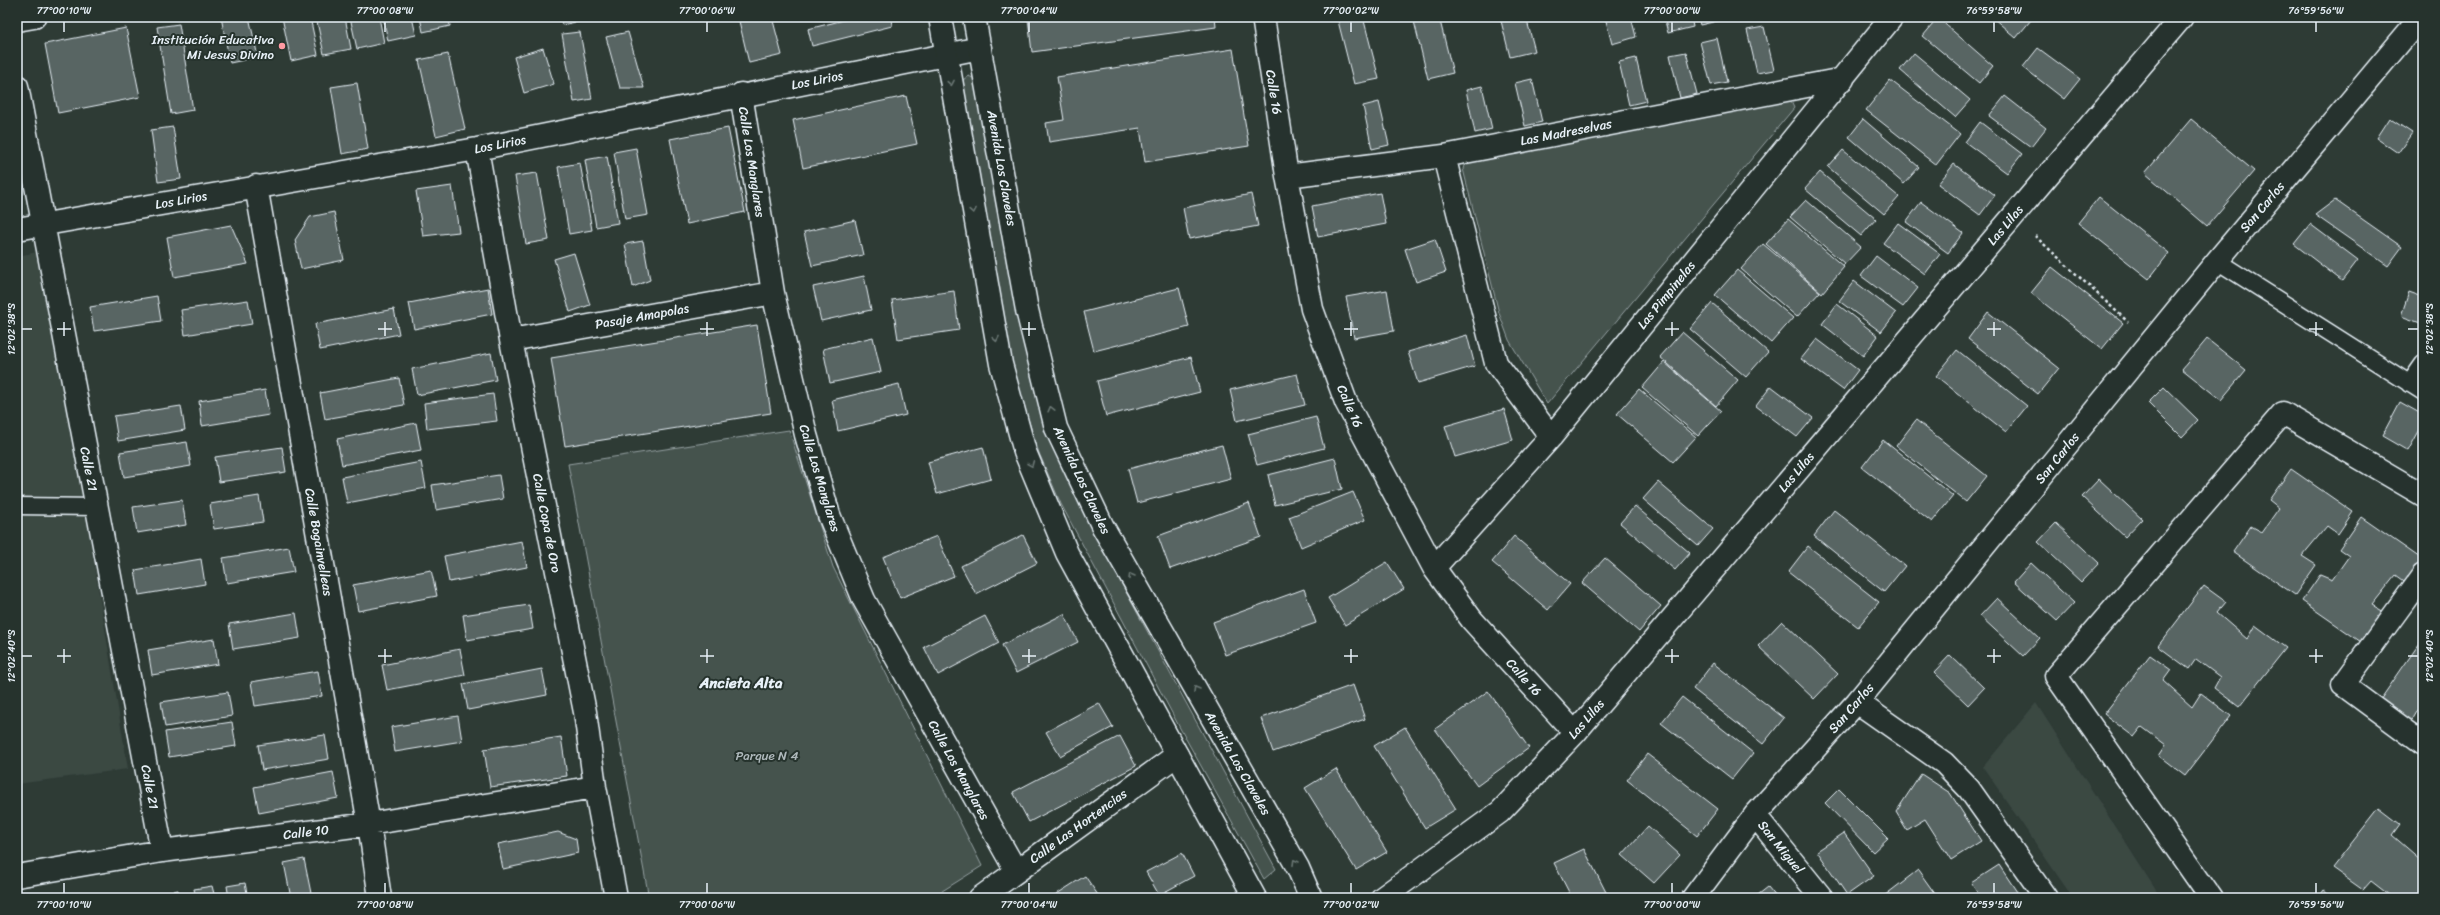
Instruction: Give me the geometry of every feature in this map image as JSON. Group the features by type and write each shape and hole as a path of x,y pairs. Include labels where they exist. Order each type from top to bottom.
{"street":[{"path":"17,20 34,17"},
{"path":"940,17 1001,364 1026,452 1067,553 1255,898"},
{"name":"Avenida Los Claveles","path":"974,17 1027,310 1056,428 1102,528 1298,868 1311,898"},
{"name":"Calle 16","path":"1263,17 1287,176 1312,309 1346,402 1434,568 1472,620 1575,733"},
{"name":"Las Pimpinelas","path":"1434,568 1551,438 1892,17"},
{"name":"Las Lilas","path":"1382,898 1500,812 1575,733 2182,17"},
{"name":"San Carlos","path":"1693,898 1755,815 1857,702 2217,261 2421,17"},
{"name":"Los Lirios","path":"17,229 256,186 477,149 741,94 980,48"},
{"name":"Las Madreselvas","path":"1287,176 1444,156 1843,79"},
{"name":"Calle 21","path":"17,86 162,851"},
{"name":"Calle Los Manglares","path":"741,94 773,293 806,434 829,514 864,600 1016,871"},
{"name":"Calle Copa de Oro","path":"477,149 511,340 585,712 595,788 616,898"},
{"path":"1444,156 1496,363 1551,438"},
{"name":"Calle Bogainvelleas","path":"256,186 369,824 380,898"},
{"name":"Pasaje Amapolas","path":"511,340 773,293"},
{"path":"2211,898 2056,676 2283,413 2423,495"},
{"path":"2423,575 2343,685 2423,744"},
{"path":"1857,702 1944,763 1969,789 2046,898"},
{"name":"Calle Las Hortencias","path":"980,898 1177,755"},
{"name":"Calle 10","path":"17,876 162,851 369,824 595,788"},
{"name":"San Miguel","path":"1755,815 1822,898"}],"lane":[{"path":"2217,261 2423,392"},
{"path":"2409,384 2423,364"},
{"path":"17,506 97,508"}],"path":[{"path":"2013,216 2151,343"}],"shaded area":[{"path":"43,251 128,769 17,784 17,256"},
{"path":"2036,703 2161,898 2073,898 1983,767"}],"green space":[{"path":"968,76 976,79 1077,495 1126,592 1276,869 1264,879 1181,730 1061,504 1039,453 1012,369 958,84"},
{"path":"1789,97 1794,108 1547,404 1509,340 1499,313 1463,169 1467,156"},
{"name":"Parque N 4","path":"789,430 833,567 982,866 931,898 649,898 568,464"}],"building":[{"path":"221,17 249,17 258,57 230,63"},
{"path":"282,17 310,17 318,55 291,61"},
{"path":"316,17 345,17 351,49 324,54"},
{"path":"350,17 379,17 384,43 357,49"},
{"path":"383,17 412,17 416,35 388,41"},
{"path":"420,17 449,17 450,26 423,32"},
{"path":"560,17 579,17 580,21 562,25"},
{"path":"738,17 772,17 782,55 749,63"},
{"path":"856,17 893,17 892,26 812,46 808,29"},
{"path":"1045,17 1215,17 1216,27 1032,52 1028,19"},
{"path":"1337,17 1363,17 1379,79 1354,84"},
{"path":"1413,17 1439,17 1453,73 1428,79"},
{"path":"1500,17 1526,17 1535,51 1510,57"},
{"path":"1605,17 1631,17 1636,37 1612,44"},
{"path":"1664,17 1691,17 1693,27 1668,33"},
{"path":"1698,17 1725,17 1726,19 1700,25"},
{"path":"1992,17 2027,17 2031,20 2016,38"},
{"path":"1938,18 1993,66 1979,83 1923,36"},
{"path":"179,24 193,110 171,114 157,27"},
{"path":"1764,27 1774,70 1757,73 1747,30"},
{"path":"126,28 140,97 58,113 45,44"},
{"path":"580,32 592,99 574,102 562,34"},
{"path":"628,32 644,88 620,88 606,37"},
{"path":"1717,38 1727,82 1711,85 1700,42"},
{"path":"543,48 554,84 524,93 514,57"},
{"path":"2038,48 2080,79 2064,99 2023,67"},
{"path":"1233,49 1249,146 1145,162 1140,128 1049,142 1046,123 1064,120 1057,77"},
{"path":"1686,52 1697,94 1680,98 1670,55"},
{"path":"1914,53 1970,100 1955,117 1900,70"},
{"path":"448,54 465,129 436,136 419,60"},
{"path":"1636,58 1646,101 1629,105 1619,62"},
{"path":"1532,79 1542,122 1525,126 1515,83"},
{"path":"1890,80 1960,134 1936,165 1866,110"},
{"path":"2423,81 2423,94 2418,89"},
{"path":"357,83 368,149 342,154 331,87"},
{"path":"1482,86 1492,129 1475,133 1466,90"},
{"path":"906,96 917,144 803,168 793,120"},
{"path":"2005,96 2046,128 2031,147 1989,116"},
{"path":"1379,102 1389,145 1372,149 1363,106"},
{"path":"2389,118 2412,133 2398,153 2376,138"},
{"path":"1863,119 1919,167 1904,184 1849,137"},
{"path":"2191,119 2254,171 2207,226 2145,173"},
{"path":"1980,122 2022,154 2007,173 1965,142"},
{"path":"173,127 181,179 158,182 151,130"},
{"path":"728,128 745,212 687,224 670,139"},
{"path":"636,148 648,215 625,219 614,152"},
{"path":"1843,150 1899,197 1884,214 1828,167"},
{"path":"607,156 618,223 596,227 585,160"},
{"path":"580,163 592,230 569,234 558,167"},
{"path":"1954,164 1995,195 1980,215 1938,184"},
{"path":"1820,172 1876,219 1861,236 1805,189"},
{"path":"537,173 549,240 526,244 515,176"},
{"path":"452,186 459,232 423,236 416,191"},
{"path":"1380,193 1386,224 1318,237 1312,206"},
{"path":"1251,194 1258,226 1189,239 1183,208"},
{"path":"2099,197 2169,253 2149,279 2078,223"},
{"path":"1806,200 1861,247 1845,264 1790,217"},
{"path":"2335,200 2402,247 2388,266 2315,215"},
{"path":"1921,202 1963,233 1948,253 1906,222"},
{"path":"334,212 344,260 301,269 295,240 310,217"},
{"path":"1788,219 1844,267 1822,293 1766,244"},
{"path":"855,220 863,255 812,266 804,232"},
{"path":"1898,223 1940,254 1925,274 1883,243"},
{"path":"2310,224 2358,260 2342,281 2294,244"},
{"path":"231,225 248,264 174,277 167,237"},
{"path":"1435,239 1446,272 1416,282 1405,249"},
{"path":"643,241 650,280 633,287 625,244"},
{"path":"1763,244 1820,292 1797,317 1741,269"},
{"path":"574,253 590,305 570,312 554,259"},
{"path":"1876,256 1918,288 1903,307 1861,276"},
{"path":"2052,267 2123,323 2102,349 2031,293"},
{"path":"1737,270 1793,318 1771,343 1715,295"},
{"path":"864,276 871,310 821,321 813,287"},
{"path":"1854,281 1896,313 1881,332 1839,301"},
{"path":"488,288 492,314 414,329 409,303"},
{"path":"1179,288 1189,327 1094,351 1084,312"},
{"path":"1387,290 1394,331 1354,338 1346,297"},
{"path":"954,291 959,330 898,339 892,300"},
{"path":"2409,292 2423,297 2423,324 2401,316"},
{"path":"157,296 161,321 94,331 90,307"},
{"path":"248,300 252,324 185,335 181,310"},
{"path":"1712,303 1768,352 1746,377 1690,329"},
{"path":"1837,304 1878,336 1863,356 1822,324"},
{"path":"394,309 399,334 320,350 315,324"},
{"path":"1988,312 2059,368 2038,394 1968,339"},
{"path":"757,325 771,413 565,446 551,358"},
{"path":"1682,332 1738,380 1716,406 1660,357"},
{"path":"1467,335 1475,366 1418,383 1408,352"},
{"path":"873,337 881,372 830,383 823,349"},
{"path":"1817,339 1858,370 1843,390 1801,359"},
{"path":"2207,339 2246,370 2221,400 2182,369"},
{"path":"1957,350 2027,406 2006,432 1936,376"},
{"path":"491,353 496,380 417,395 412,369"},
{"path":"1191,357 1200,392 1106,416 1097,381"},
{"path":"1664,362 1721,411 1698,436 1642,388"},
{"path":"1297,374 1305,405 1237,421 1230,390"},
{"path":"399,378 404,405 325,419 320,393"},
{"path":"899,384 906,415 838,431 832,400"},
{"path":"1771,386 1813,418 1797,437 1756,406"},
{"path":"2164,387 2198,420 2182,437 2148,403"},
{"path":"1639,389 1696,437 1673,462 1617,414"},
{"path":"265,390 269,415 202,426 199,401"},
{"path":"493,394 497,421 427,429 424,403"},
{"path":"2400,402 2423,415 2423,424 2408,451 2382,436"},
{"path":"181,406 185,430 118,441 114,416"},
{"path":"1504,409 1513,440 1455,457 1445,426"},
{"path":"1316,417 1324,448 1257,465 1248,434"},
{"path":"1916,420 1987,476 1966,502 1896,446"},
{"path":"416,423 421,450 342,465 337,439"},
{"path":"1883,440 1953,496 1932,522 1862,467"},
{"path":"187,442 191,466 124,477 120,452"},
{"path":"1222,445 1231,479 1137,503 1128,469"},
{"path":"282,447 286,472 219,482 215,457"},
{"path":"983,447 991,479 937,494 928,462"},
{"path":"1335,458 1342,489 1275,505 1268,475"},
{"path":"421,462 426,488 347,503 342,477"},
{"path":"2291,469 2353,512 2338,534 2327,526 2302,556 2316,565 2295,595 2233,552 2251,526 2262,532 2279,508 2269,500"},
{"path":"499,475 503,499 436,510 432,485"},
{"path":"2099,479 2142,519 2125,537 2082,497"},
{"path":"1658,482 1713,529 1698,546 1643,499"},
{"path":"1353,492 1365,520 1301,547 1289,517"},
{"path":"259,496 263,522 214,529 210,504"},
{"path":"182,500 186,525 137,533 133,507"},
{"path":"1249,503 1261,537 1170,569 1158,536"},
{"path":"1635,506 1690,553 1675,570 1620,523"},
{"path":"1834,510 1905,566 1884,592 1814,536"},
{"path":"2361,517 2423,560 2407,583 2396,575 2372,605 2386,613 2364,644 2302,601 2320,575 2332,580 2349,556 2339,549"},
{"path":"2056,523 2099,563 2081,582 2038,542"},
{"path":"1023,535 1037,563 976,594 961,566"},
{"path":"937,536 954,576 900,598 883,557"},
{"path":"1514,536 1570,584 1548,610 1492,562"},
{"path":"522,541 527,567 449,582 444,556"},
{"path":"1808,546 1879,602 1858,627 1788,572"},
{"path":"289,547 294,572 227,583 223,558"},
{"path":"1605,558 1661,606 1639,632 1582,583"},
{"path":"201,559 205,584 139,595 135,570"},
{"path":"1387,562 1404,589 1345,625 1328,598"},
{"path":"2031,563 2074,603 2057,621 2014,582"},
{"path":"431,570 437,596 358,611 353,585"},
{"path":"2204,586 2226,602 2217,613 2247,639 2255,625 2286,648 2239,707 2214,688 2220,677 2196,659 2189,669 2158,646"},
{"path":"1304,589 1316,623 1225,655 1213,622"},
{"path":"1997,598 2040,638 2023,656 1980,616"},
{"path":"529,605 533,629 467,640 463,615"},
{"path":"296,613 300,638 233,649 229,624"},
{"path":"1064,614 1078,642 1016,673 1002,645"},
{"path":"985,616 999,643 938,675 924,647"},
{"path":"1782,621 1838,674 1814,699 1758,646"},
{"path":"214,639 218,664 152,675 148,650"},
{"path":"2421,641 2423,642 2423,715 2417,710 2409,724 2378,703"},
{"path":"460,649 465,675 387,690 382,665"},
{"path":"1950,655 1984,688 1968,705 1934,672"},
{"path":"2150,655 2171,670 2163,681 2192,707 2201,693 2231,716 2185,776 2159,756 2166,745 2142,727 2134,737 2104,714"},
{"path":"1713,663 1784,718 1763,744 1693,689"},
{"path":"542,669 547,695 468,710 463,684"},
{"path":"318,671 322,696 255,706 251,682"},
{"path":"1353,685 1365,719 1273,752 1261,718"},
{"path":"1488,691 1529,748 1477,786 1435,729"},
{"path":"228,692 232,716 165,727 161,702"},
{"path":"1682,697 1753,753 1732,779 1661,723"},
{"path":"1099,703 1113,727 1060,756 1046,732"},
{"path":"458,716 462,741 395,752 391,727"},
{"path":"232,722 236,746 169,757 165,732"},
{"path":"1405,727 1456,809 1425,828 1374,746"},
{"path":"325,735 329,759 262,770 258,745"},
{"path":"1120,736 1136,766 1029,822 1013,792"},
{"path":"561,737 567,776 490,787 484,749"},
{"path":"1647,754 1718,809 1697,836 1627,780"},
{"path":"1336,769 1387,852 1356,870 1305,788"},
{"path":"333,772 338,798 259,813 254,787"},
{"path":"1921,774 1950,793 1981,841 1951,860 1925,819 1907,830 1896,812"},
{"path":"1839,789 1888,838 1873,852 1825,803"},
{"path":"2379,808 2400,824 2392,835 2421,860 2423,857 2423,898 2393,898 2371,881 2363,890 2332,868"},
{"path":"1648,826 1680,855 1654,883 1622,855"},
{"path":"558,832 576,839 578,853 503,869 498,844"},
{"path":"1844,833 1874,876 1847,895 1817,851"},
{"path":"1584,849 1609,898 1572,898 1554,863"},
{"path":"1182,853 1194,876 1159,895 1146,872"},
{"path":"304,859 312,898 291,898 284,863"},
{"path":"1999,865 2021,898 1981,898 1971,883"},
{"path":"1918,870 1938,898 1886,898 1884,896"},
{"path":"1085,876 1100,898 1052,897"},
{"path":"245,883 248,898 229,898 227,886"},
{"path":"212,886 215,898 196,898 194,889"},
{"path":"1768,887 1777,898 1754,898"},
{"path":"178,890 180,898 160,898 160,894"},
{"path":"2324,890 2335,898 2318,898"}],"place":[{"name":"Institución Educativa Mi Jesus Divino","path":"282,46"}],"district":[{"name":"Ancieta Alta","path":"741,683"}]}
